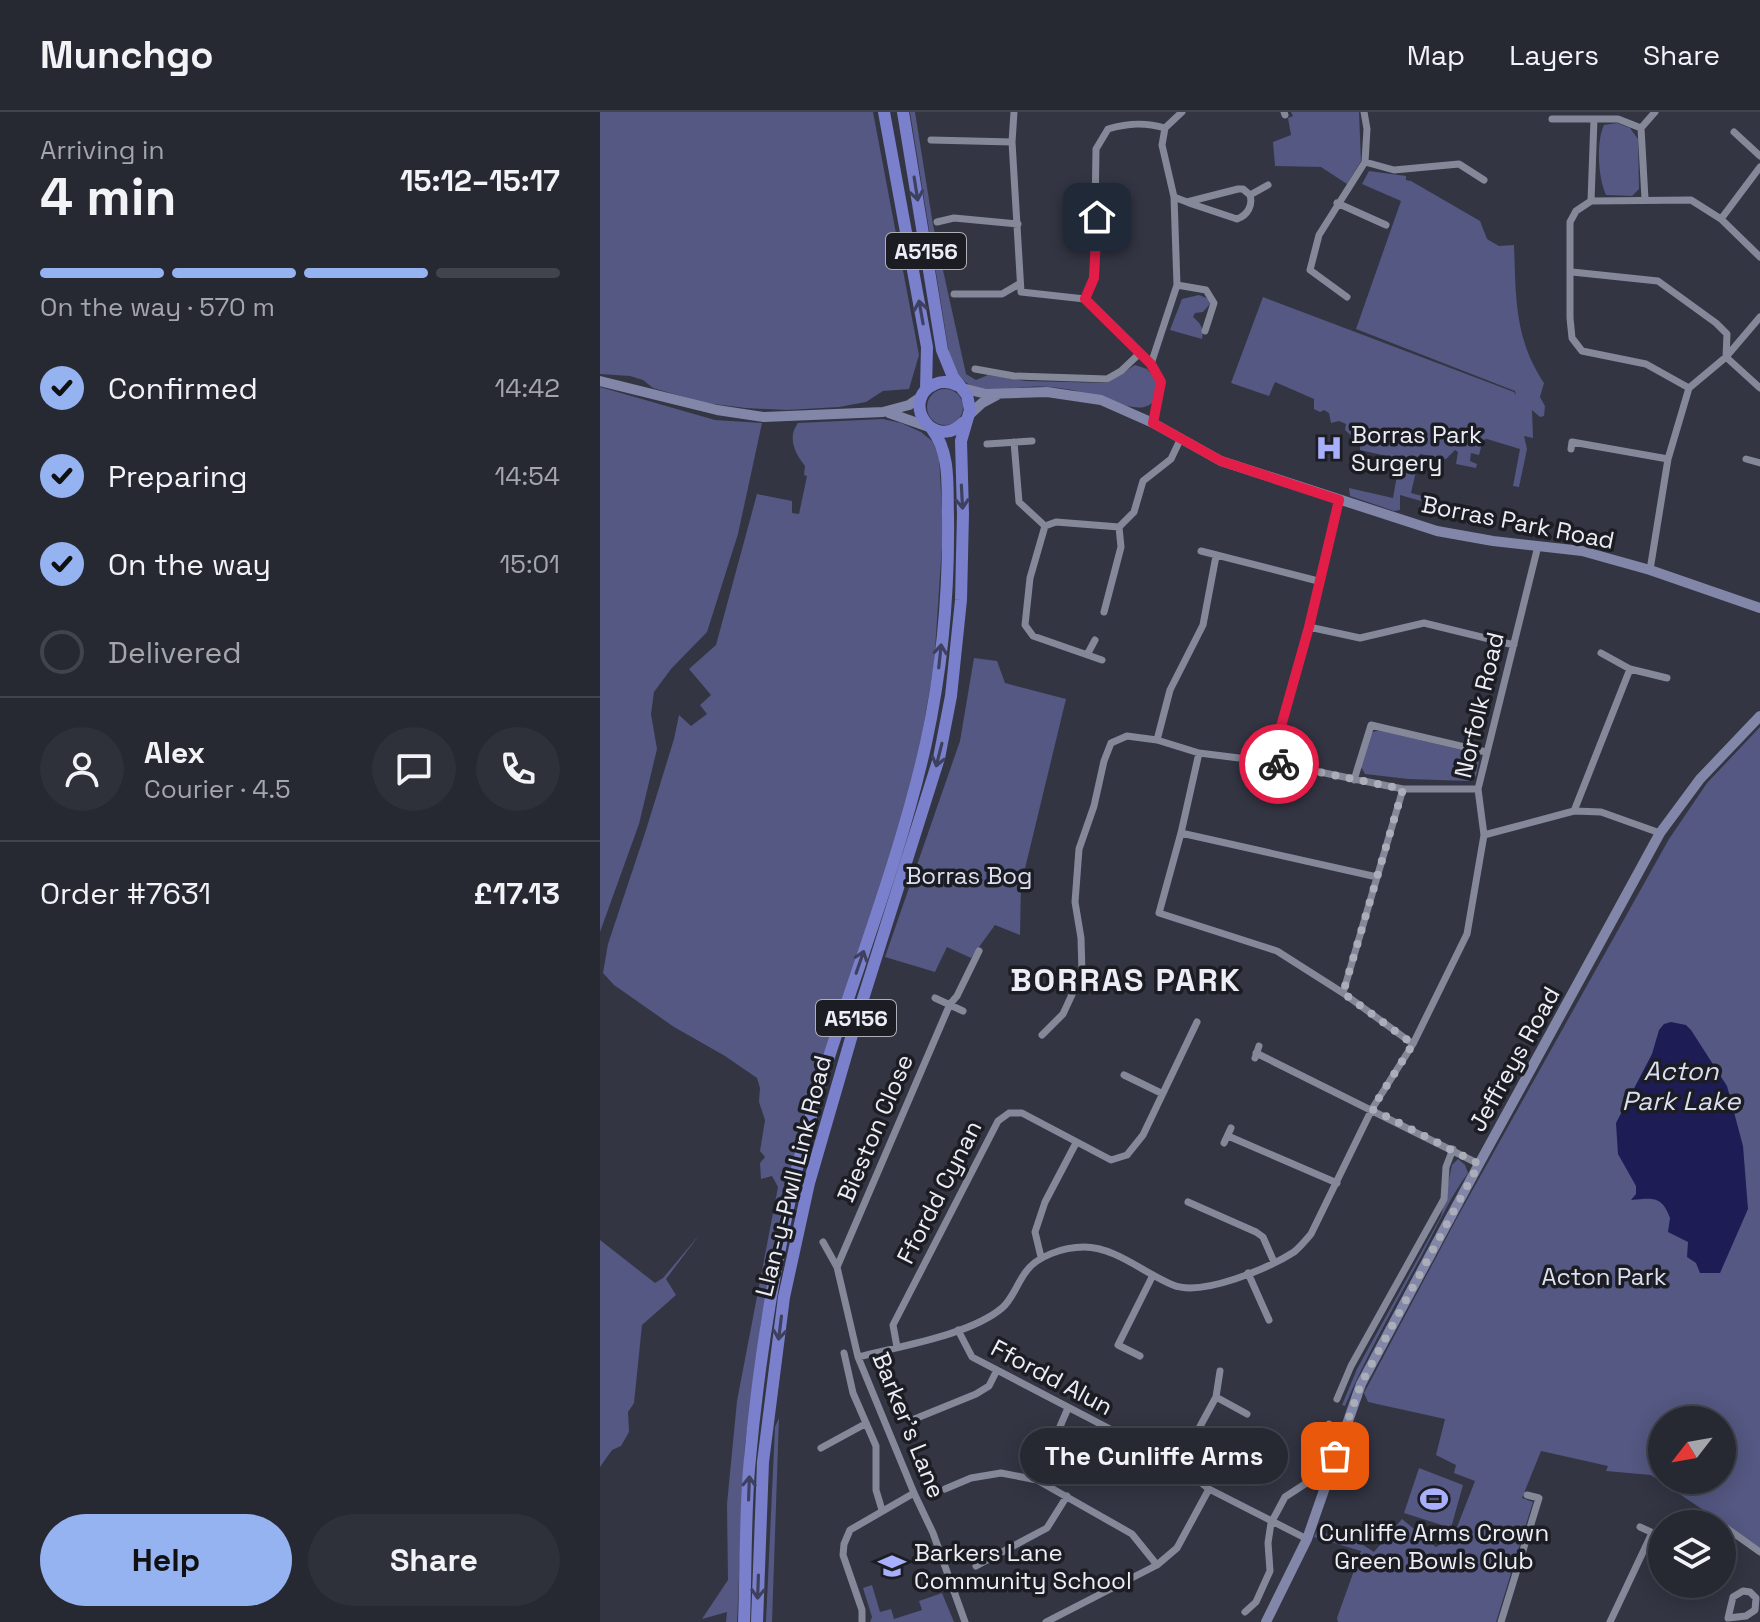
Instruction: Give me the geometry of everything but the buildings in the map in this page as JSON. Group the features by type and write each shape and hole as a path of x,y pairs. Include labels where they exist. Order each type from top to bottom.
{"highway":[{"name":"A5156","path":"884,112 927,347 924,393"},
{"name":"A5156","path":"903,112 942,350 948,368 961,388"},
{"path":"946,381 961,388 969,402 967,418 955,430 947,432 931,428 920,413 924,393 939,382 946,381"},
{"name":"Llan-y-Pwll Link Road","path":"757,1622 763,1462 784,1297 809,1183 939,758 945,729 961,600 963,514 960,451 967,418"},
{"name":"Llan-y-Pwll Link Road","path":"744,1622 749,1469 767,1327 792,1190 831,1049 907,816 926,742 940,667 947,594 947,487 943,446 931,428"}],"street":[{"path":"1014,112 1012,142 1021,292 1085,299 1140,353 1151,364 1161,382 1153,423"},
{"path":"1151,364 1177,285 1174,197 1162,145 1165,128 1182,112"},
{"path":"1310,270 1319,235 1365,162 1367,129 1364,112"},
{"path":"1645,199 1641,128 1655,112"},
{"path":"1552,119 1618,119 1641,128"},
{"path":"1591,201 1594,119"},
{"path":"1085,299 1094,278 1096,149 1108,129 1149,124 1165,128"},
{"path":"943,127 945,139"},
{"path":"1741,133 1760,156"},
{"path":"931,140 1012,142"},
{"path":"1365,162 1394,170 1459,164 1484,180"},
{"path":"1721,219 1760,167"},
{"path":"1250,195 1268,185"},
{"path":"1174,197 1187,202 1237,219 1245,215 1251,205 1250,195 1243,189 1187,202"},
{"path":"1689,388 1646,364 1582,351 1572,338 1570,222 1576,211 1591,201 1691,200 1721,219 1760,257"},
{"path":"1337,203 1386,225"},
{"path":"937,222 954,218 1018,224"},
{"path":"1301,274 1310,270"},
{"path":"1310,270 1347,297"},
{"path":"1572,272 1658,281 1727,334 1726,357 1759,390"},
{"path":"954,294 1002,294 1019,284"},
{"path":"1177,285 1206,290 1214,303 1205,331"},
{"path":"1196,317 1208,321"},
{"path":"1650,570 1668,459 1689,388 1726,357 1760,317"},
{"path":"975,369 1014,376 1107,379 1140,353"},
{"path":"600,381 717,410 764,417 883,412 909,405 924,393"},
{"name":"Borras Park Road","path":"961,388 998,395 1047,392 1085,397 1118,407 1153,423 1221,461 1437,531 1582,551 1650,570 1760,608"},
{"path":"967,418 982,403 998,395"},
{"path":"883,412 931,428"},
{"path":"1045,526 1056,522 1119,527 1134,512 1143,481 1171,459 1181,438"},
{"path":"987,444 1032,441"},
{"path":"1572,441 1668,459"},
{"path":"1014,442 1019,502 1045,526"},
{"path":"1746,459 1758,461 1759,451"},
{"path":"1271,762 1309,627 1339,500"},
{"path":"1045,526 1030,578 1025,625 1033,636 1102,660"},
{"path":"1104,612 1121,547 1119,527"},
{"name":"Norfolk Road","path":"1041,1257 1084,1247 1097,1249 1126,1260 1177,1287 1203,1287 1274,1262 1297,1250 1311,1234 1372,1109 1413,1044 1467,934 1484,835 1478,789 1538,546"},
{"path":"1201,551 1318,581"},
{"path":"1157,740 1170,690 1203,625 1216,556"},
{"path":"1309,627 1360,638 1424,623 1514,645"},
{"path":"1088,653 1095,640"},
{"path":"1601,652 1630,669 1668,678"},
{"path":"1574,811 1630,669"},
{"name":"Jeffreys Road","path":"1266,1622 1307,1539 1361,1384 1479,1164 1660,833 1700,779 1760,716"},
{"path":"1354,780 1371,725 1486,752"},
{"path":"1042,1035 1063,1014 1082,973 1081,938 1075,902 1079,849 1111,743 1127,736 1157,740 1199,753 1271,762 1403,789 1478,789"},
{"path":"1199,753 1159,913 1277,951 1343,993 1413,1044"},
{"path":"1343,993 1403,789"},
{"path":"1484,835 1574,811 1601,812 1660,833"},
{"path":"1181,833 1377,877"},
{"name":"Bieston Close","path":"837,1267 950,1004 979,951"},
{"path":"935,998 963,1011"},
{"name":"Ffordd Cynan","path":"897,1347 893,1325 998,1121 1009,1113 1022,1113 1111,1160 1127,1155 1143,1135 1197,1022"},
{"path":"1257,1053 1479,1164"},
{"path":"1124,1075 1161,1093"},
{"path":"1228,1135 1337,1183"},
{"path":"858,1357 987,1320 1005,1305 1027,1269 1041,1257 1035,1232 1045,1202 1076,1143"},
{"name":"Jeffreys Road","path":"1337,1399 1351,1366 1444,1199 1446,1167 1453,1149"},
{"path":"1188,1202 1195,1210 1256,1232 1263,1237 1274,1262"},
{"name":"Barker's Lane","path":"823,1242 837,1267 858,1357 933,1533 965,1622"},
{"path":"1248,1273 1269,1320"},
{"path":"1140,1356 1114,1343 1153,1275"},
{"name":"Ffordd Alun","path":"958,1330 972,1357 1179,1465 1209,1489 1307,1539"},
{"path":"844,1353 865,1424 876,1446 876,1490 882,1510"},
{"path":"836,1361 845,1364"},
{"path":"912,1420 976,1394 989,1386 997,1370"},
{"path":"1179,1465 1216,1397 1220,1371"},
{"path":"1216,1397 1247,1414"},
{"path":"1037,1480 1068,1408"},
{"path":"824,1443 865,1424"},
{"path":"1245,1612 1256,1602 1270,1571 1268,1543 1271,1523 1285,1497 1305,1484 1329,1424"},
{"path":"945,1489 971,1478 1001,1473 1037,1480 1132,1534 1157,1565"},
{"path":"1046,1622 1157,1565 1177,1548 1209,1489"},
{"path":"862,1622 862,1610 843,1555 844,1544 850,1530 914,1493"},
{"path":"1527,1495 1550,1501"},
{"path":"976,1566 1047,1528 1067,1496"},
{"path":"1501,1622 1539,1498"},
{"path":"1640,1527 1648,1531"},
{"path":"1736,1535 1760,1552"},
{"path":"1610,1622 1648,1541"},
{"path":"1747,1591 1753,1594 1757,1602 1750,1615 1726,1620 1731,1605 1733,1597 1747,1591"},
{"path":"1731,1605 1735,1613 1743,1617"}],"green space":[{"path":"600,112 873,112 919,355 909,389 883,391 866,402 839,407 787,410 705,403 653,388 643,380 630,376 600,374"},
{"path":"910,112 915,112 933,225 966,374 976,380 988,375 1026,381 1107,383 1135,365 1147,369 1158,382 1156,398 1152,403 1144,407 1128,406 1052,387 982,390 961,378 949,353"},
{"path":"1291,112 1359,112 1361,161 1347,184 1321,167 1275,166 1273,142 1291,135 1288,118 1293,116"},
{"path":"1617,123 1630,128 1638,139 1639,189 1632,196 1606,195 1601,179 1601,132 1604,125"},
{"path":"1369,171 1406,176 1406,180 1480,221 1487,239 1499,246 1514,245 1518,317 1527,350 1544,383 1540,397 1545,406 1544,416 1540,417 1532,410 1533,438 1524,436 1527,449 1519,487 1513,486 1520,449 1487,439 1483,440 1479,455 1471,453 1470,461 1477,464 1476,468 1456,464 1458,452 1455,450 1446,459 1420,454 1411,493 1422,496 1421,501 1400,495 1400,510 1394,511 1350,496 1349,488 1393,498 1400,459 1360,450 1360,443 1345,430 1346,424 1339,421 1331,423 1329,413 1314,409 1314,399 1275,382 1269,396 1231,383 1263,297 1516,395 1515,391 1356,329 1401,201 1362,184"},
{"path":"1199,295 1209,299 1210,304 1193,317 1201,326 1202,339 1170,330 1182,299"},
{"path":"600,387 715,420 762,423 738,534 707,632 671,669 654,692 651,714 657,749 639,824 600,932"},
{"path":"945,389 958,394 963,407 958,420 945,425 932,420 927,407 932,394"},
{"path":"883,419 921,432 932,441 939,455 943,530 934,665 906,806 805,1124 761,1322 745,1445 737,1622 726,1622 727,1612 702,1619 728,1580 727,1504 737,1401 778,1187 772,1176 761,1179 760,1163 765,1157 760,1151 765,1120 759,1102 757,1078 674,1027 614,985 603,973 608,944 646,830 679,715 691,726 707,714 700,705 711,695 689,669 716,645 757,494 792,501 792,513 799,514 807,476 794,445 793,434 798,423"},
{"name":"Borras Bog","path":"974,658 997,661 1005,683 1066,699 1021,885 1020,935 995,925 971,958 947,947 935,972 885,957 960,741"},
{"name":"Acton Park","path":"1760,727 1760,1548 1736,1532 1736,1510 1703,1510 1679,1494 1736,1494 1736,1406 1648,1406 1648,1475 1606,1471 1608,1466 1541,1451 1522,1498 1533,1502 1496,1622 1338,1622 1361,1551 1314,1537 1317,1531 1363,1545 1374,1552 1402,1519 1436,1547 1454,1535 1475,1481 1454,1473 1456,1465 1436,1455 1445,1419 1368,1402 1364,1393 1458,1216 1669,839 1707,783"},
{"path":"1379,730 1473,753 1479,762 1476,776 1469,781 1365,774 1361,767 1370,733"},
{"path":"1458,1159 1468,1173 1449,1203 1345,1406 1342,1405 1357,1369 1441,1216 1452,1165"},
{"path":"700,1234 666,1279 676,1295 642,1325 634,1403 628,1412 629,1432 621,1446 612,1450 600,1467 600,1240 655,1283 663,1278"},
{"path":"779,1418 772,1622 766,1622 775,1427"},
{"name":"Cunliffe Arms Crown Green Bowls Club","path":"1419,1468 1463,1485 1451,1528 1404,1513"},
{"path":"872,1585 880,1612 891,1609 894,1619 922,1610 919,1601 942,1593 954,1622 870,1622 872,1617 863,1588"}],"water":[{"name":"Acton Park Lake","path":"1671,1022 1686,1025 1691,1030 1727,1086 1743,1146 1748,1209 1720,1273 1700,1273 1696,1263 1687,1257 1688,1242 1668,1232 1670,1218 1660,1202 1631,1200 1636,1194 1636,1186 1618,1154 1616,1123 1652,1054 1659,1030"}],"way so far":[{"path":"1279,764 1403,789 1343,993 1413,1044 1372,1109 1479,1164 1361,1384 1335,1456"}],"place":[{"name":"Borras Park Surgery","path":"1329,448"},
{"name":"The Cunliffe Arms","path":"1335,1456"},
{"name":"Cunliffe Arms Crown Green Bowls Club","path":"1434,1499"},
{"name":"Barkers Lane Community School","path":"892,1566"}],"district":[{"name":"BORRAS PARK","path":"1126,980"}],"route":[{"path":"1097,217 1094,278 1085,299 1151,364 1161,382 1153,423 1221,461 1339,500 1309,627 1271,762 1279,764"}]}
